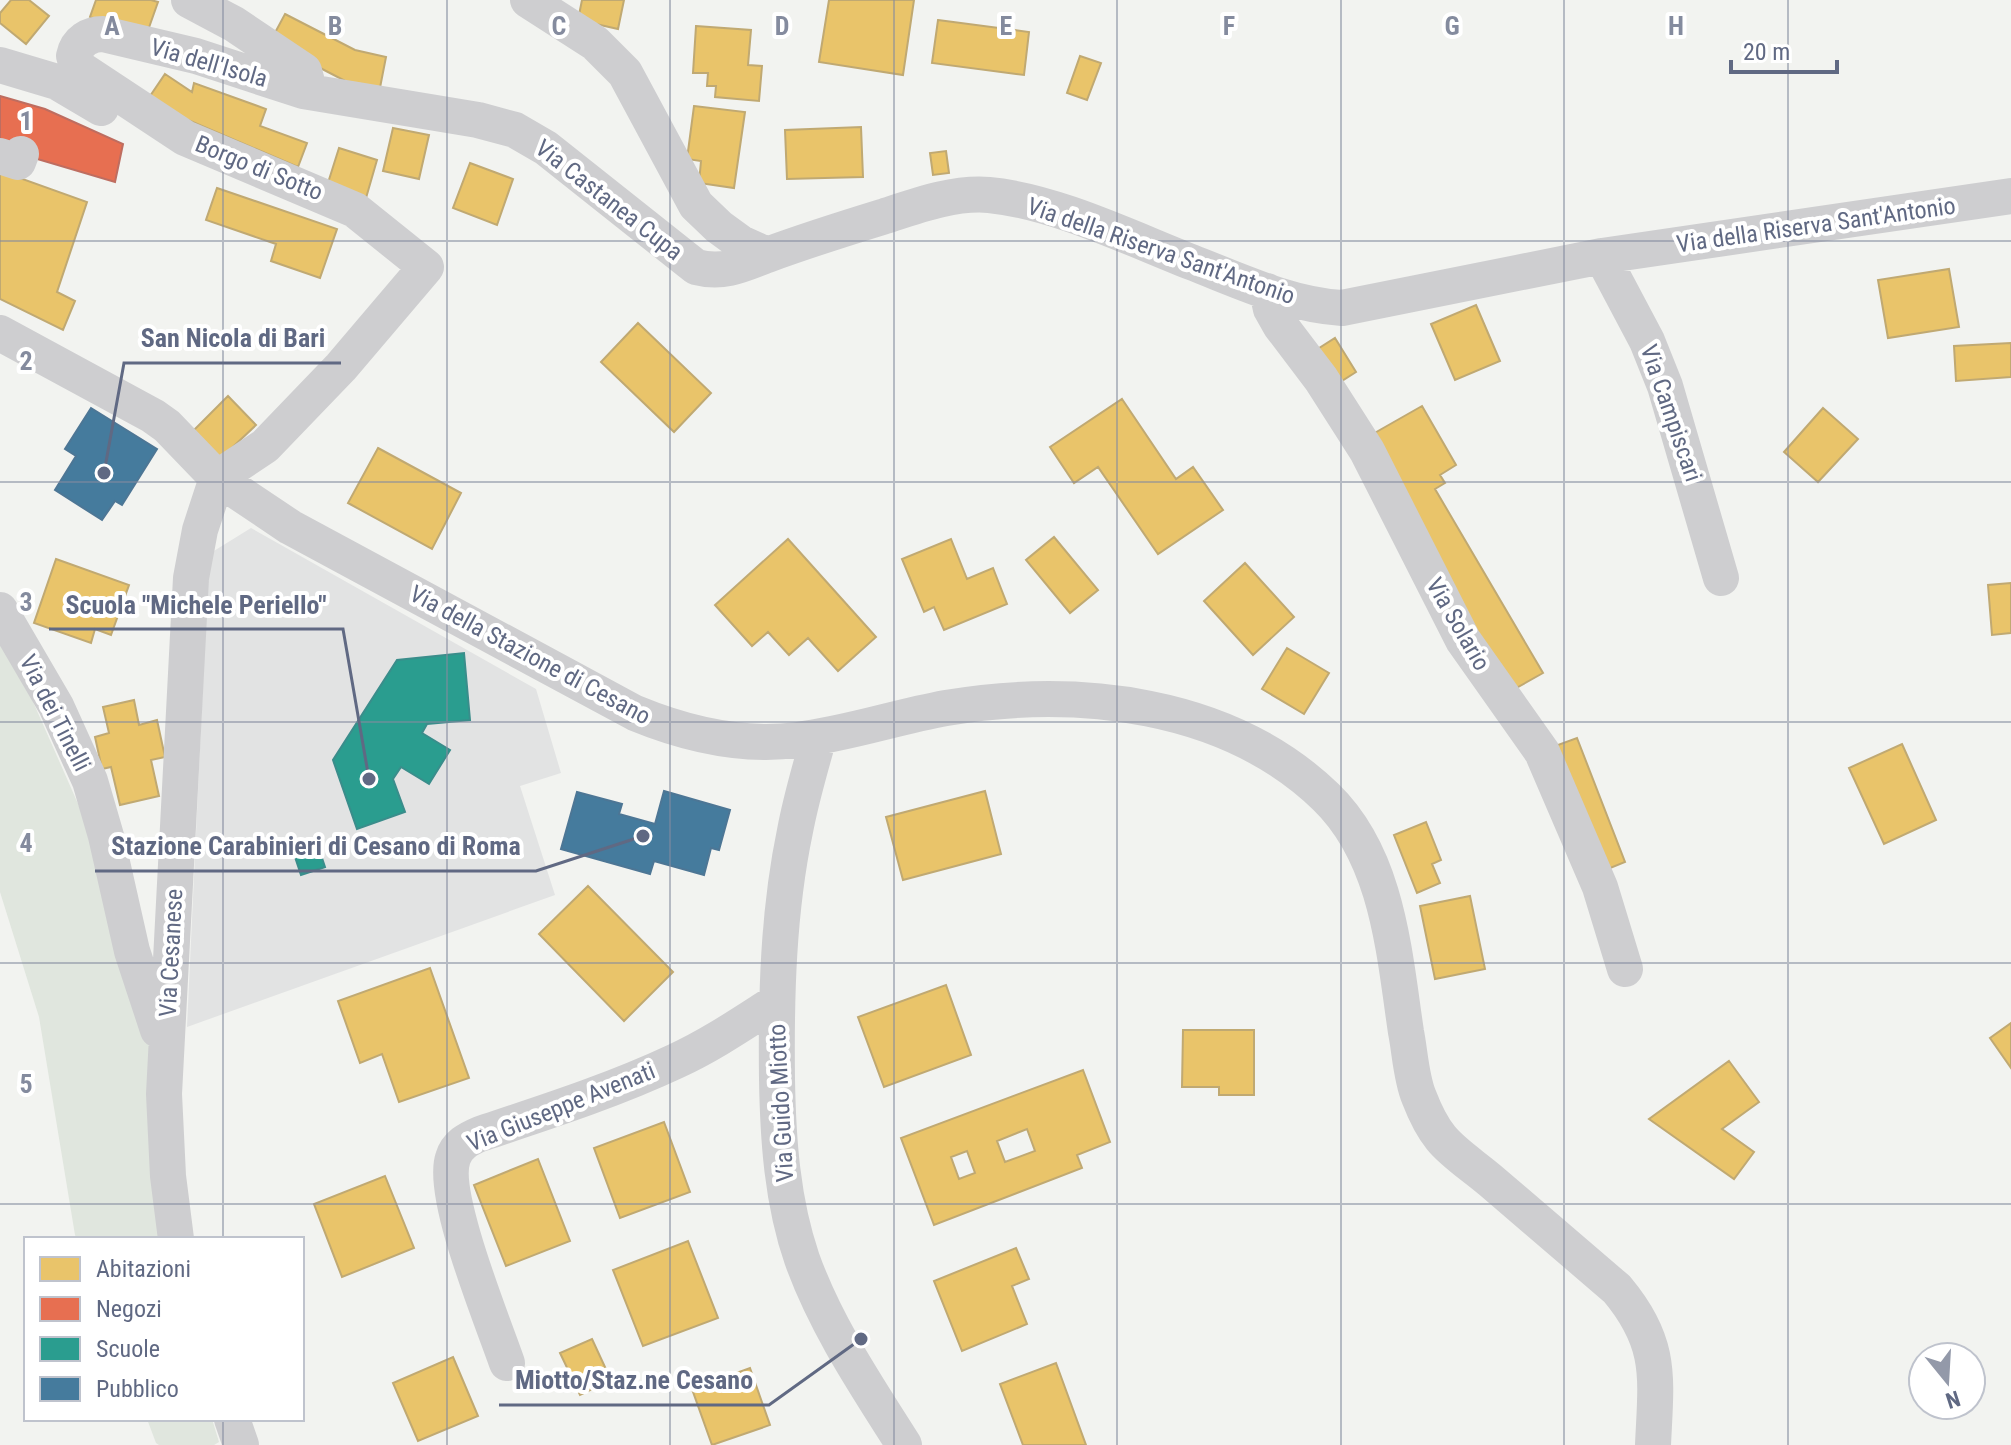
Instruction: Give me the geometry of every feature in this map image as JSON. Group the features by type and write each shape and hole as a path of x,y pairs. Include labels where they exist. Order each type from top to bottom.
{"street":[{"name":"Via dell'Isola","path":"189,0 234,24 304,71 307,82 303,91"},
{"path":"528,0 595,43 625,73 696,205 719,227 767,255"},
{"name":"Via dell'Isola","path":"185,138 79,68 75,50 84,39 96,34 109,35 196,56 303,91 402,109"},
{"name":"Borgo di Sotto","path":"0,65 42,92 69,88 166,149 179,147 185,138 355,210 426,267 341,367 265,446 217,478"},
{"name":"Via Castanea Cupa","path":"402,109 478,120 515,130 532,139 696,267 718,271 767,255"},
{"name":"Via della Riserva Sant'Antonio","path":"767,255 923,204 961,196 989,195 1075,216 1267,291 1321,306 1342,308 1602,256 2011,196"},
{"name":"Via Campiscari","path":"1602,256 1647,341 1674,410 1721,578"},
{"name":"Via Solario","path":"1267,291 1271,309 1280,325 1321,379 1367,451 1463,640 1542,752 1600,887 1625,969"},
{"name":"Via della Stazione di Cesano","path":"0,333 153,416 167,426 217,478 290,527 635,713 689,732 736,741 777,742 819,737 906,716 974,704 1025,700 1104,703 1176,714 1211,724 1289,765 1330,800 1346,821 1373,871 1394,949 1417,1095 1441,1138 1617,1289 1634,1310 1650,1343 1656,1372 1653,1445"},
{"name":"Via Cesanese","path":"176,1237 165,1136 165,1050 191,578 200,530 217,478"},
{"name":"Via dei Tinelli","path":"0,610 56,706 90,781 132,951 165,1050"},
{"name":"Via Guido Miotto","path":"819,737 794,833 776,1002 778,1126 785,1191 801,1255 829,1321 904,1445"},
{"name":"Via Giuseppe Avenati","path":"507,1363 459,1221 450,1175 452,1159 458,1147 480,1134 610,1090 678,1060 725,1035 776,1002"},
{"path":"233,1421 241,1445"}],"shaded area":[{"path":"251,528 536,689 561,773 520,786 555,895 187,1027 209,554"},
{"path":"0,642 19,670 94,840 152,1052 164,1237 75,1235 39,1017 0,892"},
{"path":"148,1421 213,1421 219,1442 214,1445 156,1443"}],"building: Abitazioni":[{"path":"11,0 29,0 49,16 26,44 0,23 0,13"},
{"path":"96,0 158,2 146,36 90,17"},
{"path":"582,0 624,0 618,29 578,20"},
{"path":"829,0 914,0 903,75 819,62"},
{"path":"285,14 355,50 386,57 378,98 270,42"},
{"path":"938,20 1029,32 1024,75 932,63"},
{"path":"696,26 751,30 748,65 762,66 759,101 715,97 716,86 707,86 708,73 693,73"},
{"path":"1080,56 1101,63 1087,100 1067,93"},
{"path":"165,74 192,92 194,83 266,109 260,126 307,143 298,167 146,102"},
{"path":"694,106 745,112 734,188 699,183 701,161 687,159"},
{"path":"861,127 863,177 787,179 785,130"},
{"path":"393,128 429,135 419,179 383,171"},
{"path":"339,148 377,160 366,198 327,186"},
{"path":"946,151 949,173 933,175 930,153"},
{"path":"470,163 513,179 497,225 453,208"},
{"path":"0,171 87,202 57,292 75,301 63,330 0,299"},
{"path":"217,188 337,229 320,278 271,261 276,244 206,220"},
{"path":"1949,269 1959,327 1888,338 1878,280"},
{"path":"1476,305 1500,361 1455,380 1431,324"},
{"path":"638,323 711,393 674,432 601,362"},
{"path":"1335,338 1356,372 1337,384 1316,350"},
{"path":"2011,343 2011,377 1956,381 1954,346"},
{"path":"228,396 256,425 217,462 190,434"},
{"path":"1122,399 1176,479 1193,467 1223,510 1158,554 1098,467 1074,483 1050,447"},
{"path":"1422,406 1456,465 1440,475 1445,483 1435,489 1543,673 1511,691 1364,439"},
{"path":"1823,408 1858,439 1818,482 1784,452"},
{"path":"378,448 461,493 432,549 348,503"},
{"path":"1054,537 1098,590 1070,613 1026,560"},
{"path":"788,539 876,637 838,671 808,638 789,655 768,632 752,646 715,605"},
{"path":"951,539 967,579 993,568 1007,604 944,630 934,607 924,612 902,559"},
{"path":"56,559 129,585 111,635 95,629 91,643 34,623"},
{"path":"1245,563 1294,617 1253,655 1204,601"},
{"path":"2011,583 2011,633 1992,635 1988,585"},
{"path":"1287,648 1329,673 1304,714 1262,689"},
{"path":"134,700 139,725 157,720 165,757 151,760 159,796 120,805 111,767 102,769 95,737 109,733 103,707"},
{"path":"1577,738 1625,862 1603,871 1555,746"},
{"path":"1902,744 1936,820 1884,844 1849,768"},
{"path":"985,791 1001,854 903,880 886,817"},
{"path":"1426,822 1441,860 1432,864 1440,883 1417,893 1394,835"},
{"path":"588,886 673,972 624,1021 539,934"},
{"path":"1470,896 1485,969 1435,979 1420,906"},
{"path":"430,968 469,1078 399,1102 382,1054 360,1063 338,1001"},
{"path":"946,985 971,1055 884,1087 858,1017"},
{"path":"2011,1023 2011,1068 1990,1038"},
{"path":"1183,1030 1254,1030 1254,1095 1219,1095 1219,1087 1182,1087"},
{"path":"1729,1061 1759,1102 1722,1129 1754,1152 1734,1179 1649,1119"},
{"path":"1083,1070 1110,1142 1077,1155 1082,1168 934,1225 901,1138","holes":["1027,1129 1035,1151 1005,1162 997,1141","967,1151 975,1173 959,1179 951,1157"]},
{"path":"664,1122 690,1192 620,1218 594,1148"},
{"path":"538,1159 570,1241 506,1266 474,1185"},
{"path":"385,1176 414,1248 342,1277 314,1204"},
{"path":"688,1241 718,1318 643,1346 613,1270"},
{"path":"1016,1248 1029,1279 1012,1286 1027,1324 962,1351 934,1281"},
{"path":"592,1339 611,1380 580,1395 560,1353"},
{"path":"453,1357 478,1416 418,1441 393,1383"},
{"path":"1056,1363 1086,1445 1023,1445 1000,1384"},
{"path":"750,1368 770,1425 712,1445 692,1389"}],"building: Negozi":[{"path":"0,96 45,109 123,144 115,182 0,148"}],"building: Scuole":[{"path":"464,653 470,720 427,724 422,733 450,750 429,784 401,767 393,779 405,812 357,829 333,760 397,660"},
{"path":"316,840 325,867 301,875 292,848"}],"building: Pubblico":[{"path":"91,408 157,449 122,505 115,501 102,520 55,490 76,456 65,449"},
{"path":"664,791 730,810 719,850 711,848 704,875 654,861 650,874 561,849 577,792 622,804 619,814 655,824"}],"place":[{"name":"San Nicola di Bari","path":"104,473"},
{"name":"Scuola \"Michele Periello\"","path":"369,779"},
{"name":"Stazione Carabinieri di Cesano di Roma","path":"643,836"},
{"name":"Miotto/Staz.ne Cesano","path":"861,1339"}]}
